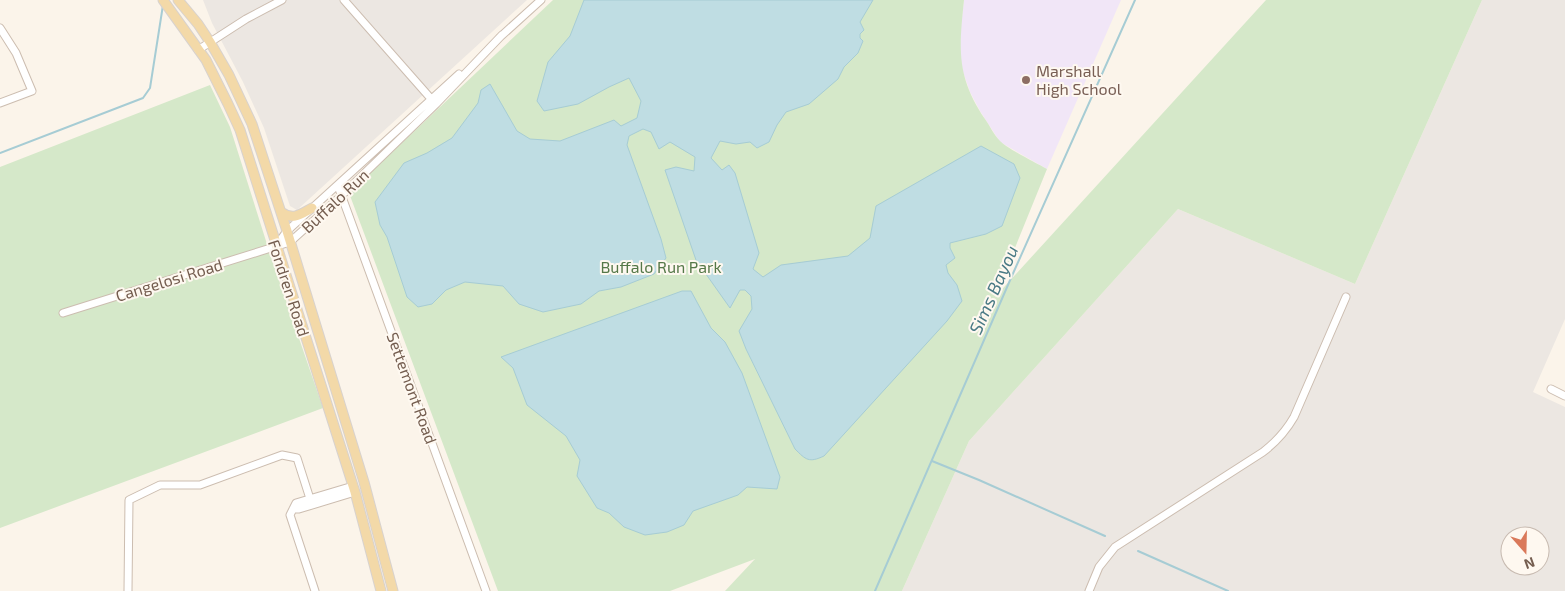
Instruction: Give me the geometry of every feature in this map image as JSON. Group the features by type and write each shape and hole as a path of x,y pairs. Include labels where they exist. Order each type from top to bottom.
{"main road":[{"name":"Fondren Road","path":"163,0 206,60 240,130 275,246 354,489 381,591"},
{"name":"Fondren Road","path":"178,0 210,42 229,75 252,124 337,393 365,486 393,591"},
{"path":"240,130 252,124"},
{"path":"281,212 289,217 295,217 312,208"},
{"path":"298,315 312,311"},
{"path":"325,397 337,393"},
{"path":"354,489 365,486"}],"street":[{"path":"198,50 246,19 282,0"},
{"path":"344,0 434,102"},
{"name":"Buffalo Run","path":"275,246 290,242 341,196 434,102 541,0"},
{"path":"0,28 16,52 32,91 0,103"},
{"name":"Buffalo Run","path":"275,246 287,231 312,208 434,102"},
{"name":"Settemont Road","path":"338,186 486,591"},
{"name":"Cangelosi Road","path":"63,313 208,267 251,256 275,246"},
{"path":"1089,591 1099,567 1116,547 1276,442 1294,417 1346,297"},
{"path":"1551,389 1565,396"},
{"path":"128,591 129,500 160,485 200,485 282,455 297,458 311,502"},
{"path":"315,591 290,515 296,503 311,502 354,489"}],"shaded area":[{"path":"203,0 527,0 297,210 290,206 264,128 243,82 212,23"},
{"name":"Marshall High School","path":"964,0 1121,0 1047,169 1000,142 970,92 962,69 959,43"},
{"path":"1482,0 1565,0 1565,319 1533,392 1565,407 1565,591 902,591 969,441 1178,209 1355,284"}],"green space":[{"name":"Buffalo Run Park","path":"553,0 964,0 961,33 962,62 964,75 976,104 1000,141 1015,152 1047,169 995,297 1266,0 1482,0 1355,284 1178,209 969,441 902,591 725,591 755,559 670,591 498,591 349,193"},
{"path":"210,85 230,127 272,260 323,408 0,528 0,167"}],"water":[{"path":"584,0 873,0 860,22 864,30 860,34 860,38 863,41 858,53 844,67 838,79 809,104 786,112 769,142 757,148 750,142 736,144 720,141 711,158 722,170 729,165 735,173 759,253 753,269 763,277 781,265 848,256 870,238 876,206 981,146 1014,164 1020,178 1002,226 986,234 950,243 950,248 955,258 946,265 948,273 957,285 962,301 947,321 824,456 811,460 802,456 795,449 746,349 739,331 752,309 751,296 745,290 740,290 730,308 696,260 665,170 676,167 694,171 695,157 670,142 659,149 651,132 643,129 629,136 627,145 666,258 654,274 621,287 599,291 581,304 543,312 519,304 503,286 465,282 446,290 432,304 418,307 407,297 387,237 380,225 375,202 404,163 427,153 452,138 478,103 481,90 490,84 517,131 530,139 560,141 614,120 621,126 637,118 641,101 629,78 578,104 544,111 537,101 548,62 570,36"},
{"path":"682,291 691,291 711,328 725,342 742,373 780,477 777,489 747,487 738,495 693,511 684,525 667,532 645,535 624,527 609,513 597,508 577,476 580,460 566,436 527,405 513,368 501,357"}],"waterway":[{"name":"Sims Bayou","path":"875,591 1011,278 1135,0"},
{"path":"0,153 143,98 150,88 163,5"},
{"path":"932,461 1105,536"},
{"path":"1138,551 1228,591"}],"place":[{"name":"Marshall High School","path":"1026,80"}]}
